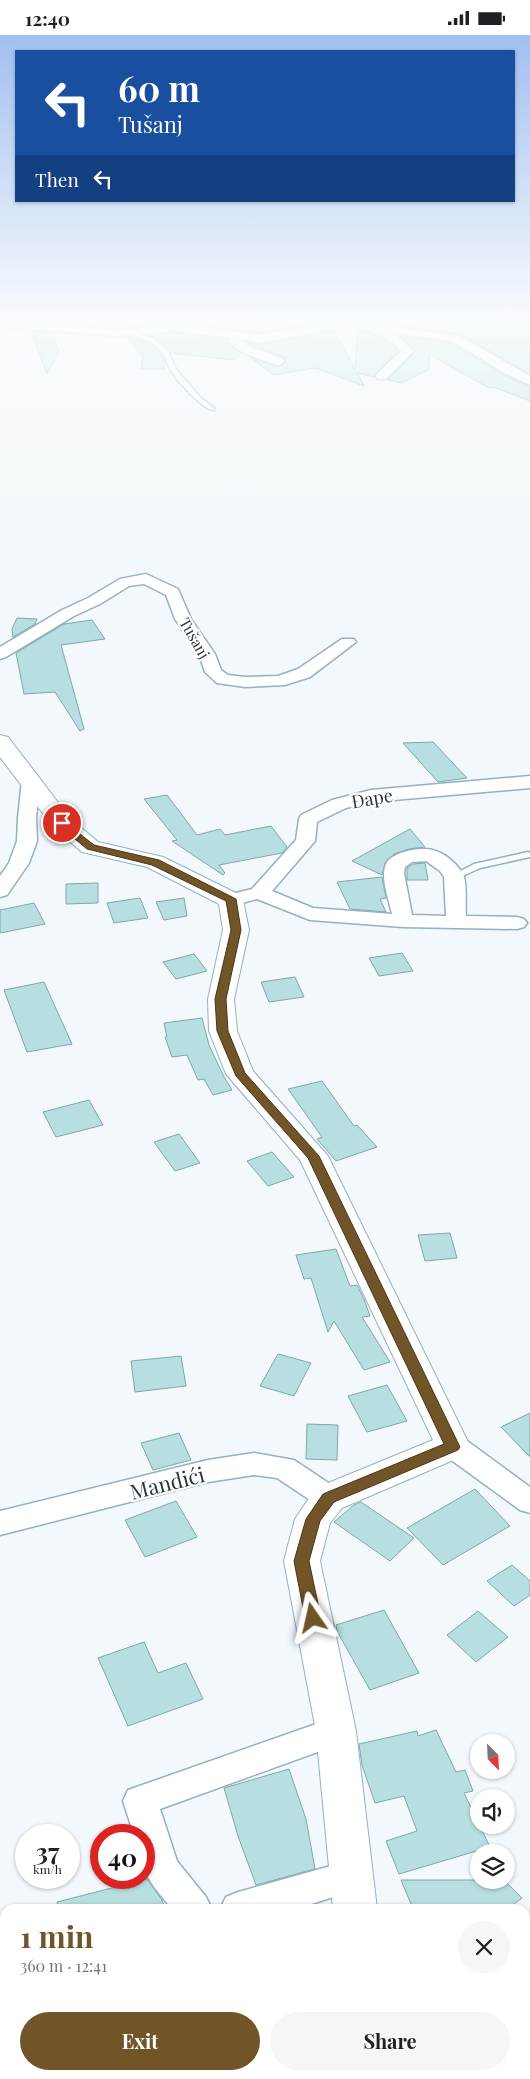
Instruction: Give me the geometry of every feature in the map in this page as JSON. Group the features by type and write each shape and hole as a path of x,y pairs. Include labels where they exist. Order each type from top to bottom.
{"street":[{"name":"Tušanj","path":"0,654 68,613 94,601 125,582 146,579 173,592 183,619 207,653 214,672 223,679 245,682 278,681 304,673 348,642"},
{"path":"0,742 31,780 62,823 90,847 155,863 231,899 259,893 310,914 403,921 517,923"},
{"path":"0,891 19,863 27,841 27,818 31,780"},
{"name":"Đape","path":"259,893 305,841 308,819 339,805 371,797 530,781"},
{"path":"403,921 394,873 396,864 406,857 430,855 448,867 454,877 456,921"},
{"path":"231,899 236,930 221,999 223,1031 240,1074 313,1156 453,1447 528,1498"},
{"path":"272,1904 353,1892 336,1731 302,1561 313,1519 329,1498 453,1447"},
{"name":"Mandići","path":"0,1523 208,1471 254,1464 284,1468 329,1498"},
{"path":"190,1904 163,1870 140,1801 336,1731"}],"lane":[{"path":"454,877 477,866 528,855"}],"building":[{"path":"17,618 37,619 35,624 13,637 12,629"},
{"path":"92,620 105,639 61,645 84,729 80,731 55,692 24,694 16,653 64,624"},
{"path":"433,742 467,778 438,782 403,743"},
{"path":"167,795 197,835 220,829 225,835 271,826 287,847 282,853 219,865 225,873 223,875 172,841 177,840 144,799"},
{"path":"410,829 425,847 409,849 394,854 385,863 382,875 352,861"},
{"path":"425,863 428,880 407,880 407,868 413,864"},
{"path":"382,877 386,898 380,899 386,912 350,909 337,882"},
{"path":"98,883 98,903 66,904 66,884"},
{"path":"140,898 148,918 114,923 107,903"},
{"path":"184,898 187,916 164,920 156,902"},
{"path":"34,903 45,924 0,933 0,910"},
{"path":"402,953 413,971 379,976 369,958"},
{"path":"194,954 207,971 176,979 163,962"},
{"path":"295,977 304,997 269,1002 261,982"},
{"path":"44,982 72,1044 27,1052 4,990"},
{"path":"202,1018 209,1045 232,1090 213,1095 204,1079 198,1080 187,1055 172,1057 165,1037 167,1037 164,1023"},
{"path":"322,1081 354,1126 357,1125 377,1147 336,1161 317,1139 322,1137 288,1089"},
{"path":"89,1100 103,1125 56,1137 43,1112"},
{"path":"179,1134 200,1163 175,1171 154,1142"},
{"path":"272,1152 294,1177 268,1186 247,1161"},
{"path":"450,1233 457,1258 425,1261 418,1235"},
{"path":"336,1249 350,1286 357,1285 364,1299 370,1316 362,1317 390,1362 364,1370 334,1321 328,1332 311,1278 304,1279 296,1255"},
{"path":"278,1354 311,1363 294,1396 260,1386"},
{"path":"181,1356 186,1386 135,1392 131,1361"},
{"path":"387,1385 407,1421 367,1432 348,1396"},
{"path":"530,1413 530,1457 501,1427"},
{"path":"307,1424 338,1425 337,1460 306,1459"},
{"path":"179,1433 191,1460 153,1470 141,1443"},
{"path":"475,1489 510,1526 443,1565 407,1528"},
{"path":"176,1501 197,1537 145,1557 125,1520"},
{"path":"361,1502 414,1538 390,1561 334,1522 354,1505"},
{"path":"512,1565 530,1581 530,1595 514,1606 487,1581"},
{"path":"384,1610 419,1673 370,1690 337,1631 336,1625"},
{"path":"478,1611 508,1637 476,1662 447,1635"},
{"path":"144,1642 158,1673 186,1663 203,1699 128,1726 98,1658"},
{"path":"436,1730 456,1772 465,1770 472,1789 464,1793 470,1805 470,1834 484,1834 489,1844 470,1844 470,1853 399,1874 386,1841 417,1831 404,1796 375,1803 362,1765 359,1744 417,1731 418,1736"},
{"path":"289,1769 306,1819 315,1869 256,1885 238,1836 224,1788"},
{"path":"401,1880 470,1880 470,1889 513,1889 522,1898 514,1904 411,1904"},
{"path":"108,1889 154,1889 163,1904 57,1904 57,1902"}],"route":[{"path":"62,823 90,847 155,863 231,899 236,930 221,999 223,1031 240,1074 313,1156 453,1447 329,1498 313,1519 302,1561 313,1618"}]}
